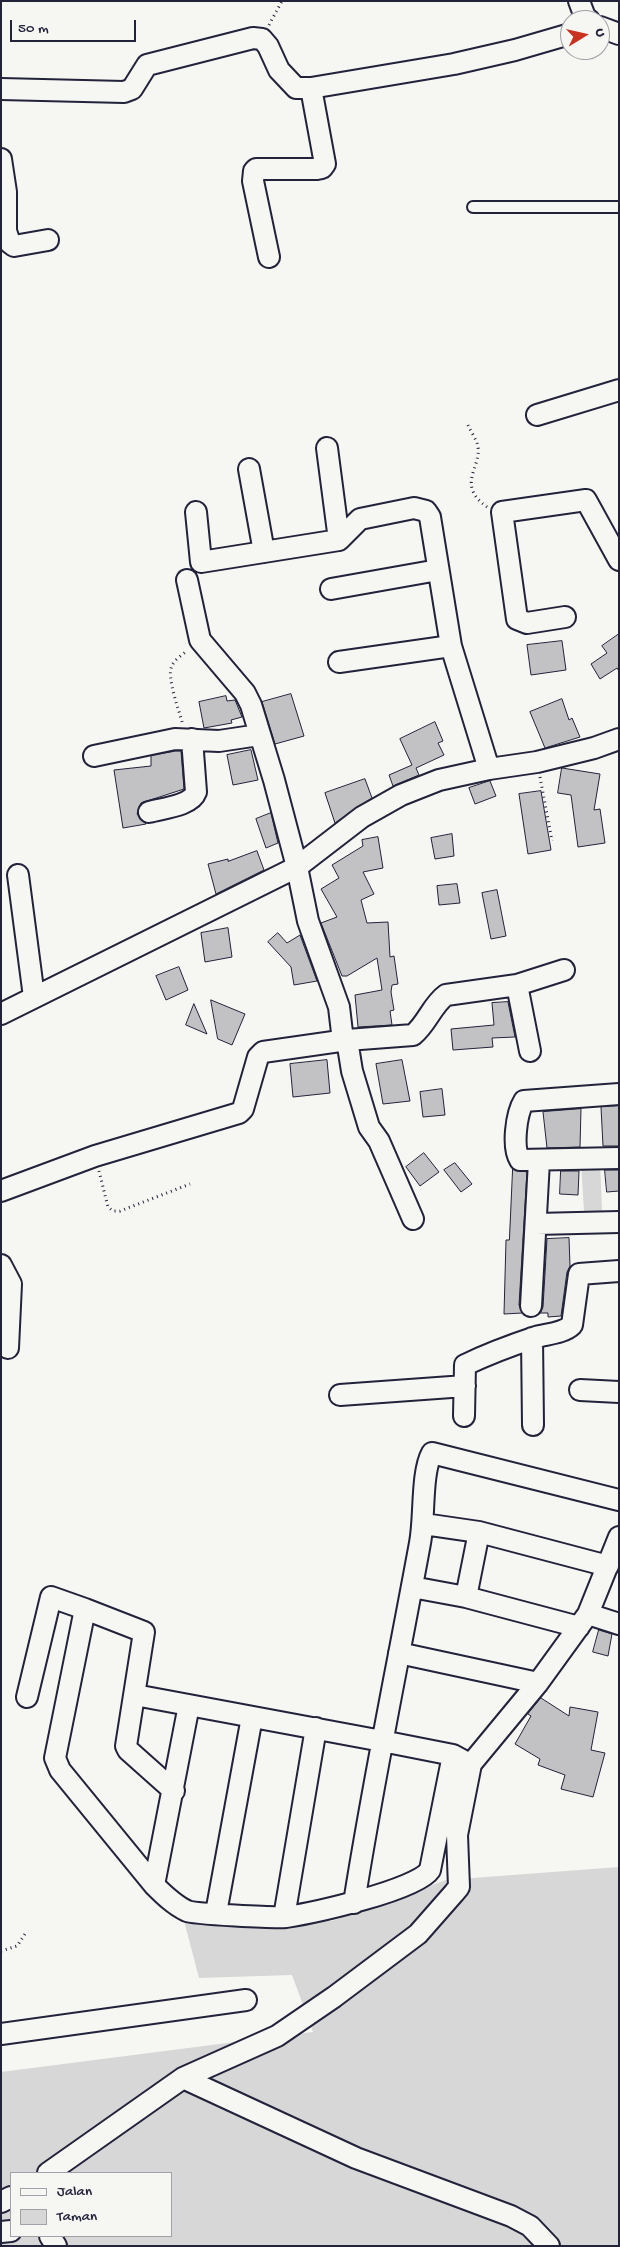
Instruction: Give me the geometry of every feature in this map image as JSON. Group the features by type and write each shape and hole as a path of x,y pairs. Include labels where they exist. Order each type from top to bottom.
{"street":[{"path":"1,89 124,92 132,89 147,65 253,38 262,39 268,46 279,70 296,88 311,88 454,64 515,50 560,37"},
{"path":"269,257 253,181 254,171 256,169 317,169 322,168 325,164 311,88"},
{"path":"1,158 6,192 4,232 12,245 48,240"},
{"path":"537,415 619,390"},
{"path":"327,448 339,540"},
{"path":"249,469 264,552"},
{"path":"564,617 527,623 517,619 501,514 505,511 586,500 619,560"},
{"path":"196,512 201,562 339,540 360,519 422,508 430,517 451,646 489,769"},
{"path":"331,589 438,570"},
{"path":"187,580 200,640 245,693 251,705 274,780 297,867 308,921 339,1007 352,1071 369,1127 379,1141 413,1219"},
{"path":"339,662 451,646"},
{"path":"94,756 189,739 219,741 259,734"},
{"path":"149,812 195,796 189,739"},
{"path":"1,1014 297,867 362,816 401,796 439,780 489,769 537,762 594,748 619,739"},
{"path":"18,875 34,997"},
{"path":"1,1192 95,1156 239,1113 243,1109 258,1057 263,1052 345,1040 413,1035 440,999 446,995 517,985 564,970"},
{"path":"517,985 530,1051"},
{"path":"619,1094 524,1101 520,1107 517,1155 520,1160 539,1161 619,1158"},
{"path":"531,1306 539,1161"},
{"path":"536,1224 619,1222"},
{"path":"1,1265 11,1284 8,1348"},
{"path":"464,1416 465,1365 532,1338 566,1330 572,1325 579,1274 619,1271"},
{"path":"532,1338 533,1425"},
{"path":"340,1396 465,1386"},
{"path":"580,1390 619,1392"},
{"path":"354,1903 382,1741 424,1524 427,1462 432,1453 619,1500"},
{"path":"424,1524 479,1532 608,1566"},
{"path":"466,1597 479,1532"},
{"path":"49,2172 183,2078 277,2036 334,1997 418,1934 459,1887 457,1835 471,1764 538,1683 583,1620 618,1541"},
{"path":"412,1587 583,1620 619,1624"},
{"path":"27,1697 51,1597 144,1632 126,1746 174,1791"},
{"path":"85,1609 55,1758 60,1770 154,1885 168,1899 187,1912 284,1917 354,1903 420,1879 428,1873 453,1755"},
{"path":"399,1652 538,1683"},
{"path":"134,1695 453,1755 471,1764"},
{"path":"154,1885 174,1791 189,1706"},
{"path":"216,1914 252,1717"},
{"path":"284,1917 316,1728"},
{"path":"1,2034 246,2000"},
{"path":"183,2078 356,2158 511,2216 530,2226 549,2246"}],"lane":[{"path":"473,207 619,207"}],"path":[{"path":"262,39 282,1"},
{"path":"468,425 479,448 472,475 474,493 485,506 501,514"},
{"path":"189,739 170,676 172,664 200,640"},
{"path":"537,762 552,841"},
{"path":"95,1156 108,1207 112,1211 120,1212 190,1184"},
{"path":"1,1951 17,1946 25,1934"}],"green space":[{"path":"600,1160 602,1211 584,1212 581,1161"},
{"path":"619,1867 619,2246 1,2246 1,2072 313,2032 292,1975 199,1978 181,1909 332,1921 446,1880"}],"building":[{"path":"619,634 619,671 617,668 600,679 591,664 607,653 602,646"},
{"path":"562,641 566,670 531,675 527,645"},
{"path":"291,694 304,736 275,744 262,702"},
{"path":"226,696 227,701 235,700 242,717 231,720 232,723 204,728 199,702"},
{"path":"562,699 569,720 572,718 580,737 545,748 530,712"},
{"path":"435,722 443,741 438,743 444,755 416,768 419,775 393,786 389,775 412,765 400,739"},
{"path":"251,750 258,780 233,785 227,755"},
{"path":"181,751 184,789 141,803 137,814 146,824 123,828 114,770 151,766 151,756"},
{"path":"562,768 600,774 594,810 600,809 605,843 578,847 571,795 558,793"},
{"path":"365,779 372,798 335,823 325,793"},
{"path":"490,781 496,796 475,804 469,788"},
{"path":"541,791 551,850 528,854 519,794"},
{"path":"271,813 278,843 266,848 256,819"},
{"path":"452,834 454,856 435,859 431,838"},
{"path":"378,837 383,868 363,872 374,894 361,900 367,923 388,922 390,957 394,956 398,984 392,985 391,992 394,1010 390,1011 392,1025 358,1027 355,995 382,990 377,958 347,976 342,976 321,923 337,917 321,889 339,878 332,865 363,846 362,840"},
{"path":"257,851 264,870 216,894 208,864 228,859 228,861"},
{"path":"457,884 460,903 439,905 437,886"},
{"path":"497,890 506,936 491,939 482,893"},
{"path":"228,928 232,957 205,962 201,933"},
{"path":"278,933 287,943 300,935 317,981 294,985 291,967 268,942"},
{"path":"179,967 188,990 166,1000 156,976"},
{"path":"211,1000 245,1014 232,1045 218,1039"},
{"path":"508,1002 515,1037 492,1038 493,1047 453,1050 451,1029 494,1025 492,1003"},
{"path":"194,1004 207,1034 186,1025"},
{"path":"327,1060 330,1093 293,1097 290,1064"},
{"path":"402,1060 410,1101 383,1104 376,1064"},
{"path":"442,1089 445,1115 423,1117 420,1092"},
{"path":"619,1106 619,1146 603,1146 601,1107"},
{"path":"581,1109 580,1147 547,1148 543,1112"},
{"path":"424,1153 439,1172 420,1186 406,1167"},
{"path":"455,1163 472,1184 461,1192 444,1170"},
{"path":"513,1169 527,1172 519,1305 522,1313 504,1314 506,1240 509,1240"},
{"path":"605,1170 619,1170 619,1191 607,1192"},
{"path":"561,1171 579,1171 578,1195 560,1194"},
{"path":"569,1238 570,1266 567,1272 561,1316 548,1317 548,1313 540,1313 543,1307 547,1239"},
{"path":"599,1630 612,1634 608,1656 593,1652"},
{"path":"541,1698 569,1716 570,1707 598,1712 591,1750 605,1753 593,1797 561,1789 565,1775 538,1765 540,1759 515,1744 531,1716 528,1714"}]}
